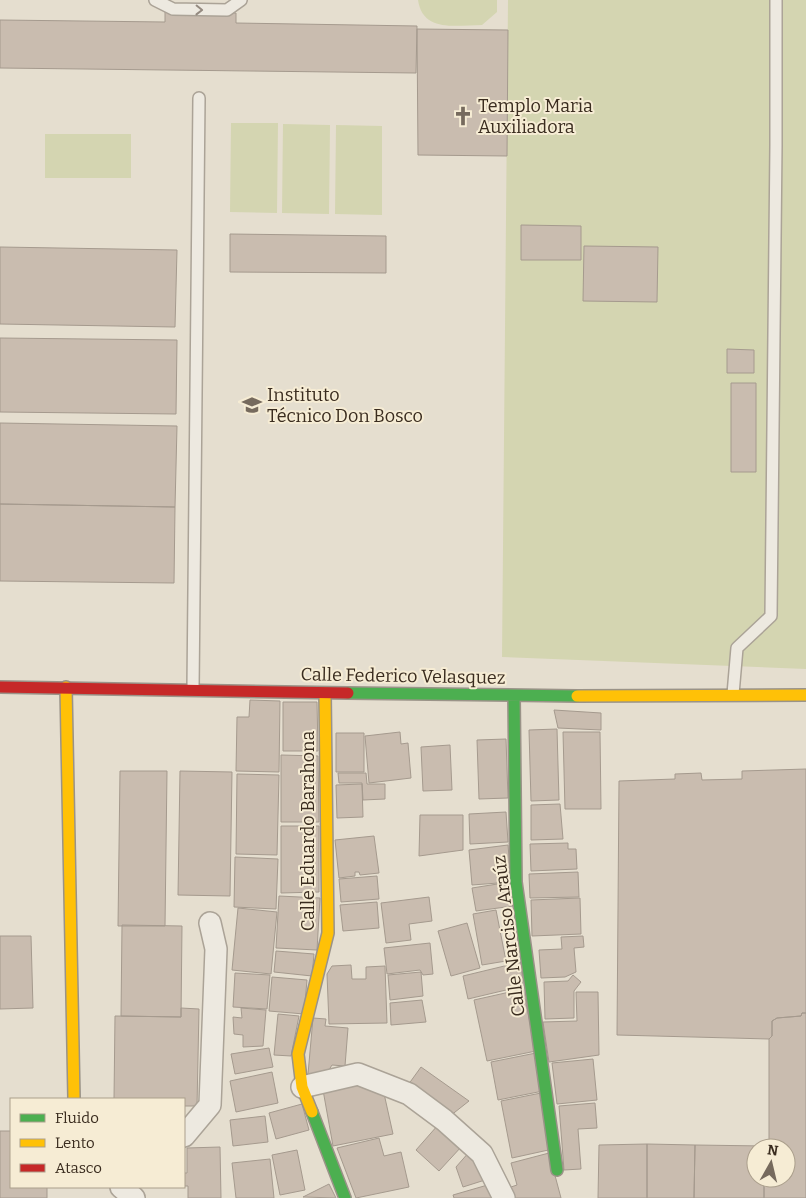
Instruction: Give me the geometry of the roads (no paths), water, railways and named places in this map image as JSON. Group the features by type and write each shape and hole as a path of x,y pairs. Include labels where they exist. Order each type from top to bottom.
{"street":[{"name":"Calle Federico Velasquez","path":"0,687 514,696 806,695"},
{"path":"66,687 74,1098"},
{"name":"Calle Eduardo Barahona","path":"325,693 330,891 328,933 298,1054 302,1087 345,1198"},
{"name":"Calle Narciso Araúz","path":"514,696 516,882 557,1170"},
{"path":"185,1135 210,1105 216,949 210,923"},
{"path":"302,1087 358,1074 410,1094 444,1120 482,1154 504,1198"},
{"path":"122,1188 134,1198"}],"lane":[{"path":"155,0 173,9 227,10 241,0"},
{"path":"733,694 737,648 771,616 776,0"},
{"path":"193,689 198,98"}],"place":[{"name":"Templo Maria Auxiliadora","path":"463,116"},
{"name":"Instituto Técnico Don Bosco","path":"252,405"}]}
